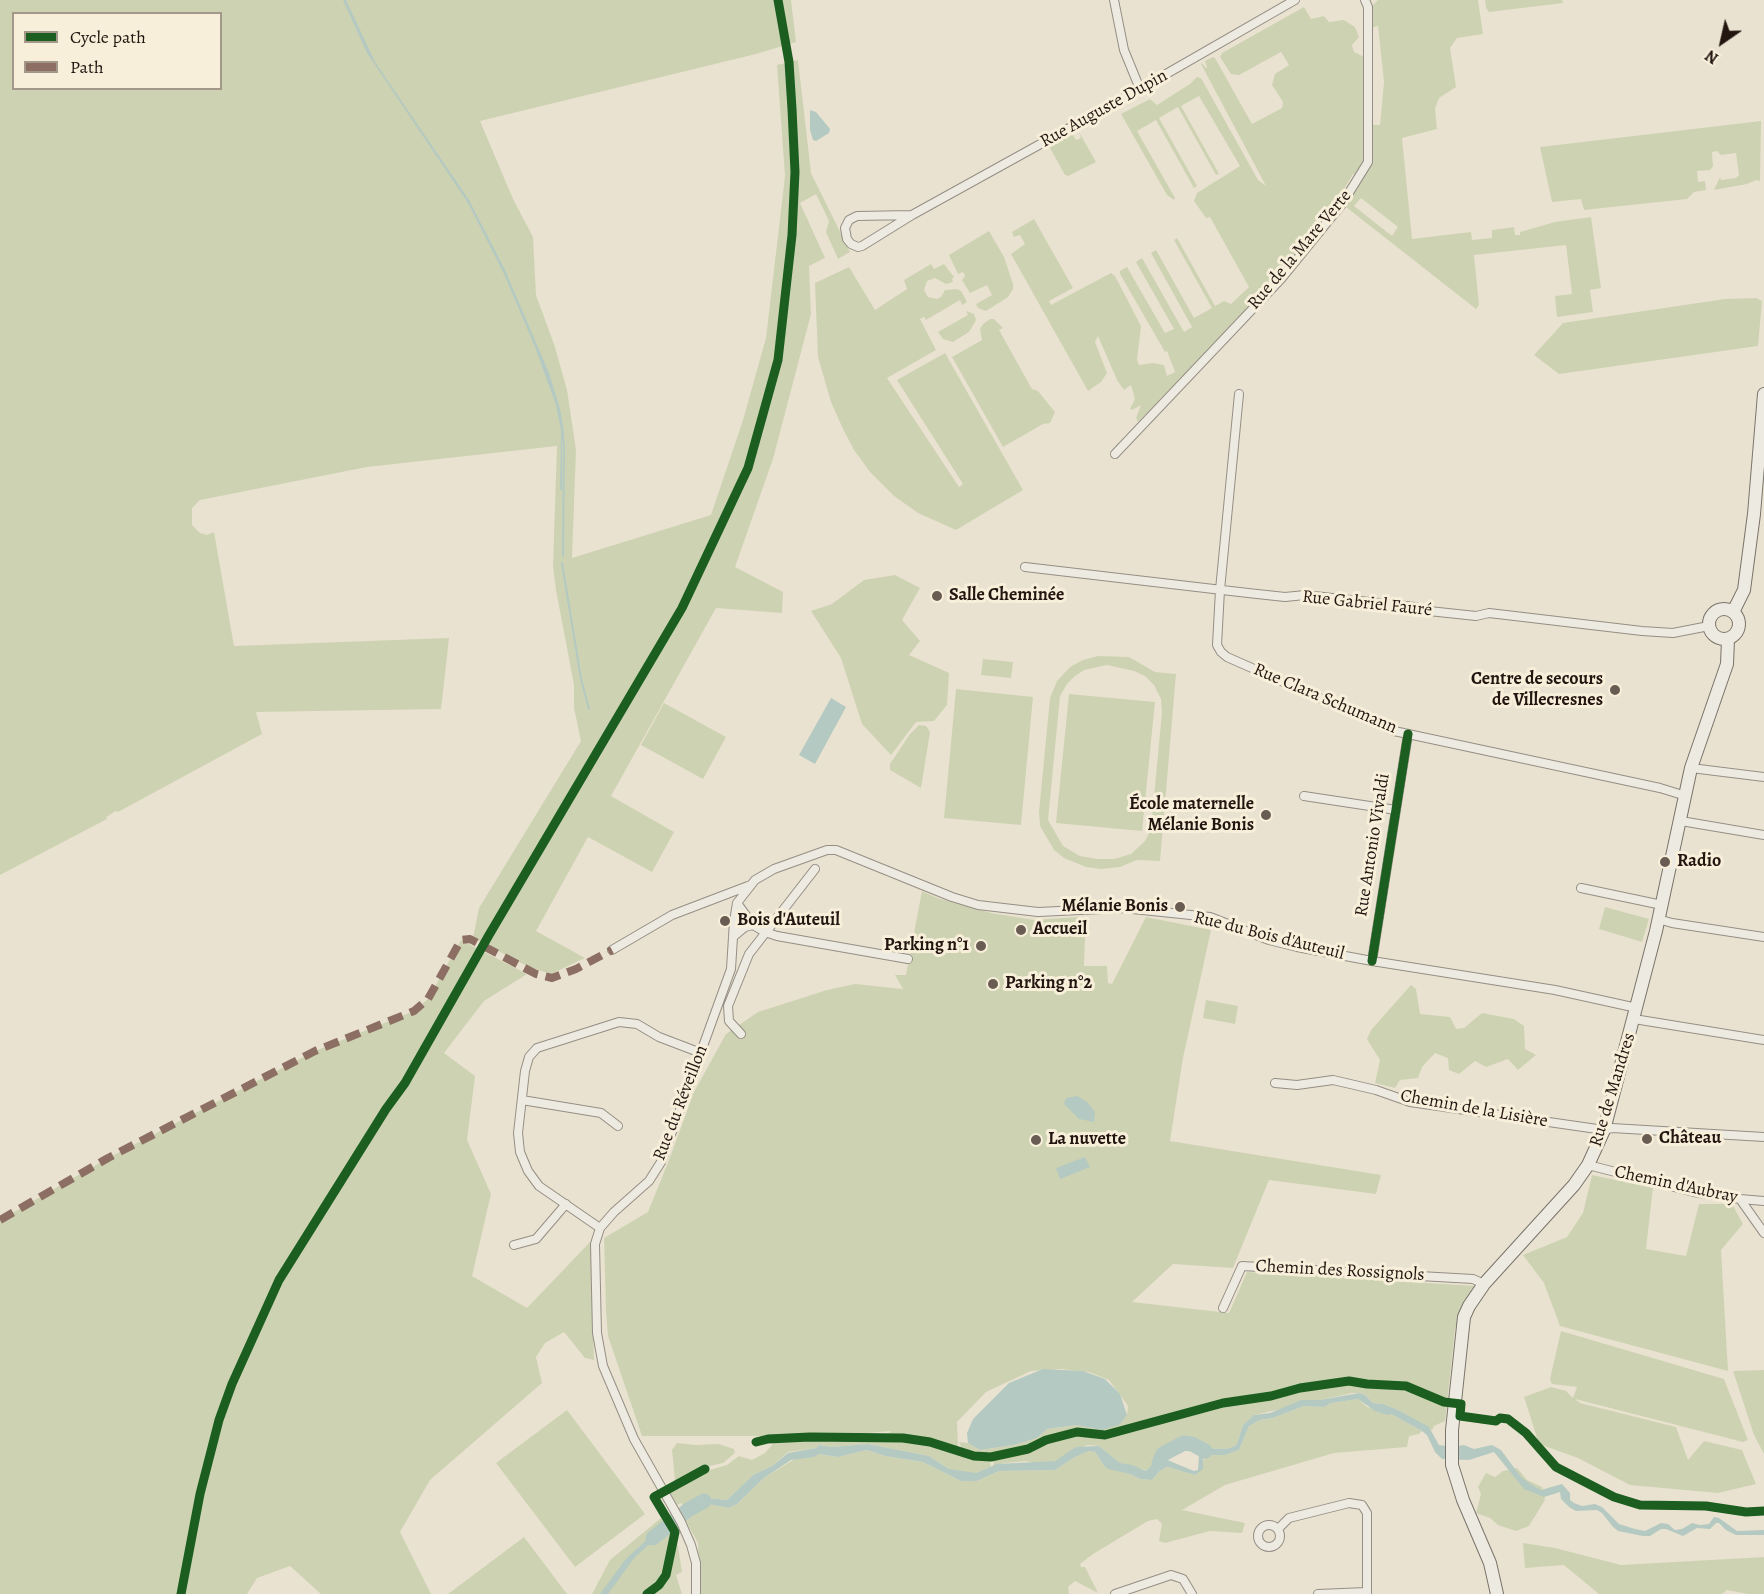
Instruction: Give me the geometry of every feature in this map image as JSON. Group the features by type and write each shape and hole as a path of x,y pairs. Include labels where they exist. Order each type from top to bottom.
{"street":[{"path":"1114,0 1124,50 1140,88"},
{"name":"Rue Auguste Dupin","path":"912,215 857,216 849,220 844,228 847,239 851,244 862,246 912,215 1295,0"},
{"name":"Rue de la Mare Verte","path":"1115,453 1281,279 1342,204 1368,162 1368,7 1365,0"},
{"name":"Rue Clara Schumann","path":"1239,394 1217,645 1227,657 1394,731 1660,788 1686,796"},
{"path":"1733,612 1744,590 1754,514 1764,394"},
{"name":"Rue Gabriel Fauré","path":"1025,567 1285,597 1305,595 1415,607 1429,611 1476,616 1489,614 1642,631 1673,633 1709,626"},
{"path":"1725,609 1733,612 1738,619 1739,627 1735,635 1728,639 1716,637 1709,626 1711,618 1717,611 1725,609"},
{"name":"Rue de Mandres","path":"1497,1594 1490,1563 1454,1474 1451,1450 1464,1317 1468,1306 1484,1284 1574,1185 1588,1165 1604,1130 1662,906 1691,768 1727,664 1728,639"},
{"name":"Rue Antonio Vivaldi","path":"1372,962 1408,734"},
{"path":"1691,768 1764,777"},
{"path":"1304,796 1395,810"},
{"path":"1681,821 1764,835"},
{"name":"Rue du Réveillon","path":"600,1228 614,1212 649,1181 661,1162 731,969 737,903 748,886 774,869 827,850 836,850"},
{"name":"Rue du Bois d'Auteuil","path":"836,850 952,897 978,905 1038,912 1123,908 1210,917 1269,940 1372,962 1555,990 1635,1014 1764,1040"},
{"path":"741,1034 729,1021 728,1006 749,954 815,869"},
{"path":"612,950 672,915 748,886"},
{"path":"1581,888 1662,906"},
{"path":"737,903 753,925 765,932 908,958"},
{"path":"1658,919 1764,937"},
{"path":"733,937 745,927 753,925"},
{"path":"696,1594 696,1563 691,1545 634,1439 603,1366 597,1333 594,1263 595,1244 600,1228 539,1186 528,1171 520,1152 518,1133 529,1058 537,1048 619,1022 637,1024 659,1037 700,1053"},
{"name":"Chemin de la Lisière","path":"1275,1083 1297,1085 1333,1080 1410,1101 1604,1130 1612,1128 1764,1137"},
{"path":"522,1100 601,1113 618,1126"},
{"name":"Chemin d'Aubray","path":"1588,1165 1694,1192 1764,1201"},
{"path":"1740,1199 1764,1233"},
{"path":"514,1245 536,1239 566,1204"},
{"name":"Chemin des Rossignols","path":"1223,1308 1242,1266 1473,1279 1484,1284"},
{"path":"1278,1529 1289,1518 1349,1503 1362,1505 1367,1513 1367,1593 1318,1594"},
{"name":"Rue de Mandres","path":"1478,1537 1491,1594"},
{"path":"1115,1594 1171,1575 1183,1579 1192,1594"}],"green space":[{"path":"0,0 791,0 796,42 756,54 480,121 513,199 533,237 536,295 555,347 567,390 576,450 572,558 711,515 743,420 766,338 785,176 777,65 798,60 811,173 850,252 838,259 826,232 829,221 816,194 800,203 825,258 809,266 811,314 773,459 735,567 783,592 782,613 716,608 611,796 674,832 652,872 588,837 536,931 585,958 551,974 529,967 473,938 479,908 581,741 574,708 574,685 553,566 557,446 367,467 200,500 192,508 192,525 200,533 207,535 214,532 234,646 449,638 441,709 256,712 262,734 118,812 116,811 106,817 107,819 0,875"},
{"path":"1378,0 1478,0 1483,34 1457,38 1450,48 1456,87 1439,98 1435,109 1437,129 1402,138 1412,239 1471,232 1472,240 1492,238 1492,230 1514,227 1515,235 1520,235 1520,232 1555,222 1591,217 1601,288 1590,290 1593,312 1557,317 1555,296 1572,294 1566,245 1474,255 1479,305 1476,309 1346,207 1344,204 1361,179 1353,174 1330,212 1281,274 1138,422 1136,418 1141,405 1130,409 1135,399 1131,385 1124,390 1117,380 1098,336 1095,342 1107,373 1101,382 1088,391 1011,254 1025,244 1020,235 1014,237 1012,232 1034,219 1073,288 1049,301 1051,305 1111,273 1115,276 1141,326 1137,360 1139,365 1153,363 1164,365 1167,376 1175,372 1167,351 1165,352 1120,271 1127,267 1165,333 1174,329 1136,262 1142,258 1184,332 1192,327 1151,253 1156,250 1194,318 1212,308 1174,240 1177,238 1215,306 1224,301 1231,304 1249,287 1210,217 1206,218 1194,201 1197,193 1240,166 1199,96 1181,106 1219,174 1216,175 1178,107 1159,118 1197,186 1194,188 1156,120 1137,131 1175,198 1174,200 1167,195 1121,114 1150,99 1157,105 1197,77 1201,78 1258,180 1266,186 1201,64 1206,68 1205,61 1215,58 1252,124 1282,108 1283,102 1272,85 1275,74 1289,65 1281,52 1239,75 1231,74 1220,57 1222,53 1304,7 1311,19 1324,16 1329,22 1344,20 1355,27 1359,37 1352,45 1354,52 1364,57 1366,71 1364,87 1372,98 1372,125 1380,125 1384,82 1378,26 1370,28 1370,8","holes":["1361,198 1398,227 1392,236 1354,206"]},
{"path":"1485,0 1562,0 1563,3 1489,12"},
{"path":"1761,121 1760,181 1714,190 1720,177 1721,180 1736,178 1739,175 1736,153 1721,155 1717,151 1712,152 1713,166 1710,170 1697,171 1698,182 1705,181 1706,190 1694,192 1687,199 1584,210 1581,199 1552,202 1540,147"},
{"path":"1079,132 1096,162 1068,176 1065,175 1050,148 1051,144 1063,137 1073,135 1076,140 1081,138"},
{"path":"989,231 1004,257 1013,289 1008,297 986,311 978,308 976,304 992,295 987,285 970,293 962,280 965,276 963,272 958,274 949,255"},
{"path":"931,264 934,269 944,264 954,277 953,282 946,284 935,278 927,281 924,290 928,297 937,299 945,290 957,289 961,291 967,302 962,305 960,300 926,320 924,317 920,319 936,350 887,378 959,487 963,484 897,380 945,353 1023,490 956,530 918,513 894,496 870,472 854,450 843,429 831,402 818,357 815,283 849,267 875,310 907,289 904,280"},
{"path":"1756,298 1762,301 1758,346 1559,374 1534,355 1563,323 1725,299"},
{"path":"966,311 974,314 976,320 969,332 953,342 943,339 938,332 968,315"},
{"path":"990,319 994,319 1003,328 999,330 1032,389 1038,391 1055,412 1050,423 1043,424 1003,447 952,357 982,340 980,329"},
{"path":"895,575 920,588 902,620 920,641 909,655 949,673 947,705 934,721 916,722 891,755 862,724 841,658 811,611 832,604 864,580"},
{"path":"1098,656 1129,657 1155,672 1176,674 1160,861 1137,860 1120,867 1101,869 1086,867 1064,858 1054,850 1040,826 1039,812 1050,698 1057,681 1070,667","holes":["1107,665 1145,676 1154,685 1161,699 1162,712 1151,829 1145,841 1131,854 1114,859 1080,856 1063,846 1048,820 1060,696 1067,684 1084,670"]},
{"path":"983,659 1013,662 1011,678 981,675"},
{"path":"956,689 1033,697 1021,825 944,818"},
{"path":"1069,694 1155,702 1142,831 1056,823"},
{"path":"664,703 726,737 703,779 641,745"},
{"path":"919,725 926,726 930,732 921,788 890,770 890,764 910,734"},
{"path":"922,891 937,898 991,913 1034,920 1078,917 1080,933 1085,937 1084,966 1107,966 1108,983 1112,984 1146,917 1211,930 1183,1058 1170,1141 1381,1175 1376,1194 1269,1180 1233,1268 1173,1264 1132,1302 1229,1313 1247,1272 1476,1286 1455,1329 1445,1421 1434,1426 1432,1430 1398,1410 1373,1403 1365,1395 1352,1393 1254,1415 1243,1425 1237,1444 1233,1447 1203,1448 1191,1441 1178,1442 1164,1450 1148,1471 1120,1463 1099,1446 1087,1445 1055,1461 1035,1463 1026,1461 993,1466 995,1457 1025,1451 1025,1449 975,1455 963,1452 959,1442 968,1443 980,1450 1014,1445 1037,1438 1047,1429 1076,1425 1102,1430 1127,1415 1128,1406 1109,1380 1089,1372 1061,1369 1031,1371 986,1392 957,1422 958,1447 956,1450 922,1438 886,1436 891,1431 831,1436 642,1436 608,1336 604,1238 648,1212 694,1092 726,1034 758,1012 827,990 855,984 903,989 895,975 906,975"},
{"path":"1605,907 1649,919 1642,942 1599,929"},
{"path":"461,940 527,974 484,1001 444,1053 475,1076 467,1140 491,1194 472,1276 527,1308 591,1241 594,1360 585,1358 564,1332 545,1343 536,1357 542,1383 430,1480 400,1532 431,1594 321,1594 290,1566 257,1578 247,1594 0,1594 0,1220 108,1158 315,1051 414,1011 428,999"},
{"path":"1411,985 1416,989 1420,1014 1450,1017 1456,1029 1464,1028 1482,1013 1514,1019 1524,1026 1525,1049 1536,1055 1518,1070 1508,1059 1486,1067 1475,1061 1459,1074 1449,1070 1448,1058 1435,1053 1422,1067 1418,1078 1400,1080 1395,1088 1375,1083 1380,1060 1367,1039 1371,1030"},
{"path":"1206,1000 1238,1006 1235,1024 1203,1018"},
{"path":"1592,1175 1653,1188 1646,1249 1686,1256 1699,1204 1732,1204 1743,1224 1721,1250 1728,1371 1560,1326 1544,1283 1523,1255 1567,1237 1583,1213"},
{"path":"1561,1331 1724,1379 1748,1440 1743,1442 1575,1399 1580,1403 1676,1427 1688,1460 1704,1441 1742,1450 1756,1484 1718,1493 1630,1485 1578,1458 1539,1444 1524,1397 1551,1387 1566,1391 1573,1398 1577,1387 1552,1384 1550,1379"},
{"path":"1764,1370 1764,1454 1754,1435 1733,1371"},
{"path":"1358,1399 1367,1407 1391,1414 1422,1431 1409,1436 1407,1447 1334,1453 1225,1485 1182,1510 1245,1523 1242,1533 1210,1531 1165,1543 1159,1541 1162,1524 1157,1519 1148,1521 1080,1564 1081,1567 1085,1567 1098,1593 1075,1581 1068,1587 1069,1594 699,1594 698,1543 686,1521 691,1517 688,1514 708,1504 729,1508 737,1504 764,1478 798,1457 819,1454 838,1457 867,1450 885,1456 923,1462 961,1481 977,1481 999,1471 1055,1470 1089,1451 1095,1452 1105,1467 1140,1479 1152,1480 1162,1468 1168,1467 1196,1475 1206,1455 1225,1455 1239,1450 1249,1426 1260,1420 1273,1418 1304,1406 1324,1407 1331,1403"},
{"path":"567,1410 645,1514 575,1567 496,1463"},
{"path":"776,1440 906,1440 929,1443 972,1457 989,1459 991,1467 976,1473 966,1473 949,1469 929,1456 868,1444 832,1447 819,1445 816,1448 788,1452 772,1466 753,1475 727,1500 697,1497 684,1507 681,1503 677,1505 667,1488 675,1480 672,1450 677,1443 719,1444 734,1449 735,1453 723,1463 696,1469 693,1475 727,1465 739,1456 752,1460 765,1453"},
{"path":"1517,1468 1527,1480 1542,1487 1545,1500 1529,1526 1516,1531 1498,1525 1490,1518 1476,1513 1481,1494 1478,1487 1486,1473 1495,1477 1503,1471"},
{"path":"661,1518 678,1546 682,1572 676,1575 682,1594 648,1594 665,1580 645,1594 592,1594 610,1560"},
{"path":"524,1537 567,1594 448,1594"},
{"path":"1523,1543 1555,1548 1621,1565 1764,1557 1764,1594 1727,1590 1722,1594 1599,1594 1564,1565 1525,1568"}],"shaded area":[{"path":"343,0 346,0 375,62 469,200 505,270 549,373 560,409 563,426 562,490 560,490 561,430 556,405 535,347 504,274 468,203 367,53"},
{"path":"810,110 816,112 830,129 829,133 816,141 813,140 810,130"},
{"path":"831,698 846,707 815,764 799,755"},
{"path":"1077,1096 1087,1102 1095,1112 1094,1122 1079,1119 1064,1104 1066,1098"},
{"path":"1085,1157 1090,1167 1060,1179 1056,1168"},
{"path":"1043,1369 1083,1371 1105,1379 1120,1394 1127,1415 1119,1425 1102,1430 1076,1425 1047,1429 1037,1438 1014,1445 980,1450 968,1443 967,1433 973,1419 1009,1383"},
{"path":"1359,1393 1365,1395 1373,1403 1398,1410 1429,1427 1439,1445 1453,1447 1464,1445 1474,1449 1492,1445 1501,1450 1521,1477 1532,1485 1541,1490 1562,1484 1570,1493 1570,1500 1574,1503 1582,1506 1595,1504 1602,1507 1619,1524 1645,1531 1661,1523 1668,1524 1675,1530 1692,1523 1709,1524 1714,1517 1737,1531 1764,1530 1764,1535 1736,1535 1719,1523 1710,1529 1697,1528 1683,1536 1666,1529 1661,1529 1650,1536 1618,1531 1597,1510 1576,1511 1569,1507 1561,1499 1560,1492 1544,1497 1524,1489 1494,1452 1469,1460 1442,1459 1422,1431 1391,1414 1375,1411 1358,1399 1331,1403 1324,1407 1304,1406 1273,1418 1260,1420 1249,1426 1239,1450 1225,1455 1206,1455 1203,1459 1203,1469 1195,1475 1168,1467 1162,1468 1152,1480 1140,1479 1108,1469 1095,1452 1089,1451 1055,1470 999,1471 977,1481 961,1481 923,1462 885,1456 867,1450 838,1457 819,1454 814,1457 791,1460 764,1478 737,1504 729,1508 708,1504 688,1514 684,1507 697,1497 727,1500 753,1475 772,1466 788,1453 816,1448 819,1445 832,1447 868,1444 929,1456 949,1469 976,1473 997,1464 1055,1461 1076,1447 1099,1446 1120,1463 1146,1471 1160,1457 1194,1471 1198,1470 1199,1455 1203,1448 1233,1447 1237,1444 1243,1425 1254,1415 1270,1413 1301,1400 1320,1400"},
{"path":"666,1522 670,1529 664,1531 635,1557 608,1594 600,1594 625,1560"}],"waterway":[{"path":"562,425 564,448 563,556"},
{"path":"562,563 581,679 589,709"},
{"path":"1159,1463 1163,1454 1184,1443 1192,1444 1205,1451"},
{"path":"653,1538 688,1510 704,1501"}],"marked path":[{"path":"0,1220 108,1158 315,1051 414,1011 428,999 461,940 470,939 536,974 552,978 576,969 612,950"}],"cycle path":[{"path":"181,1594 200,1494 219,1420 232,1384 279,1280 386,1109 405,1083 489,935 682,608 748,468 778,360 792,235 795,172 792,109 789,62 778,0"},
{"path":"1372,961 1408,734"},
{"path":"756,1442 768,1439 810,1437 903,1438 930,1442 974,1456 991,1457 1028,1449 1046,1440 1077,1432 1105,1435 1223,1403 1349,1381 1406,1386 1444,1402 1461,1404 1460,1416 1496,1421 1500,1418 1508,1419 1526,1433 1556,1467 1614,1497 1640,1505 1706,1506 1746,1512 1764,1511"},
{"path":"647,1594 659,1585 666,1575 675,1532 654,1497 705,1469"}],"place":[{"name":"Salle Cheminée","path":"937,596"},
{"name":"Centre de secours de Villecresnes","path":"1615,690"},
{"name":"École maternelle Mélanie Bonis","path":"1266,815"},
{"name":"Radio","path":"1665,862"},
{"name":"Mélanie Bonis","path":"1180,907"},
{"name":"Bois d'Auteuil","path":"725,921"},
{"name":"Accueil","path":"1021,930"},
{"name":"Parking n°1","path":"981,946"},
{"name":"Parking n°2","path":"993,984"},
{"name":"Château","path":"1647,1139"},
{"name":"La nuvette","path":"1036,1140"}]}
